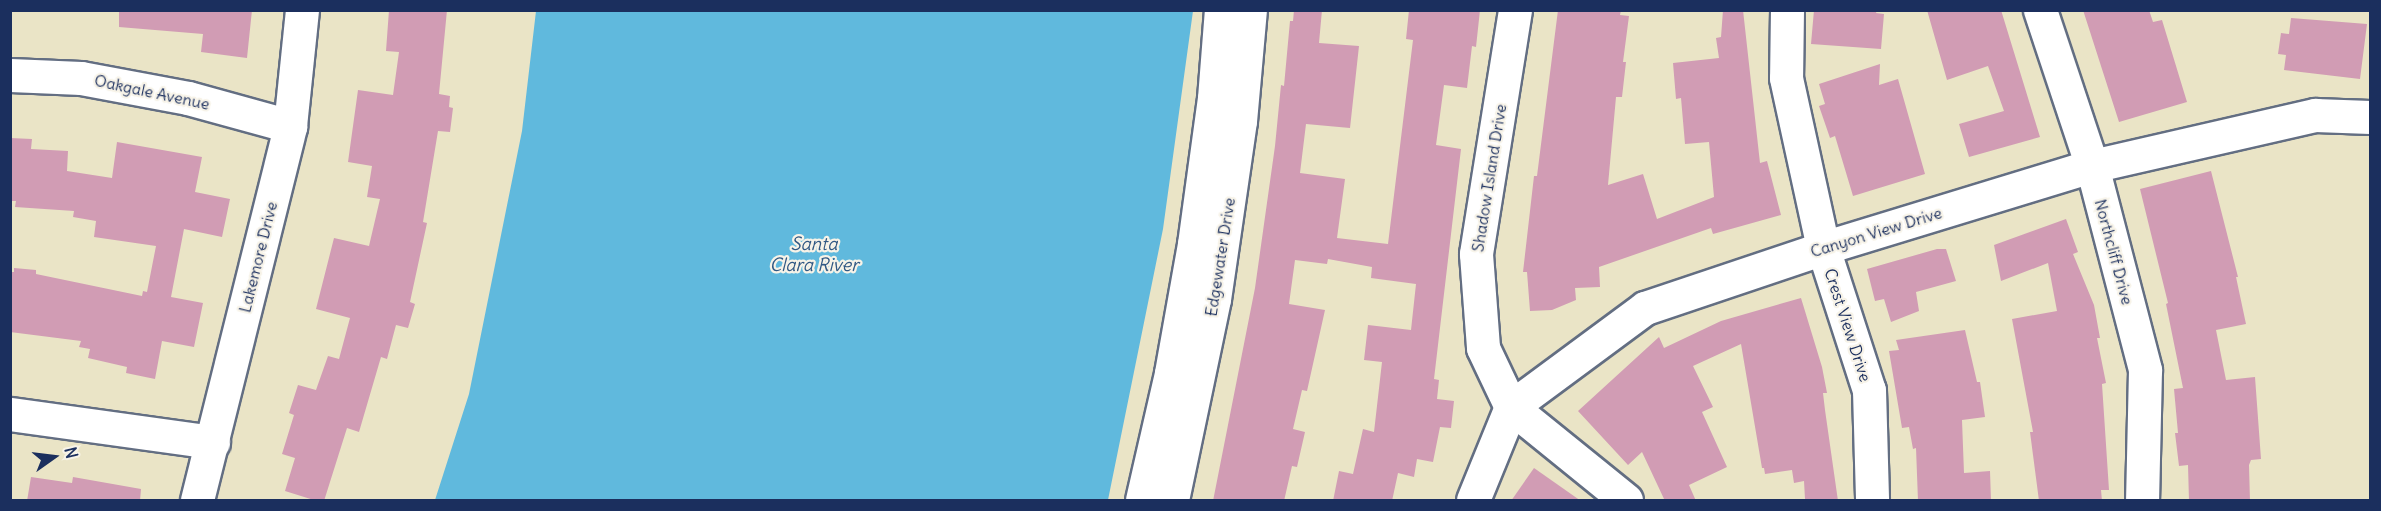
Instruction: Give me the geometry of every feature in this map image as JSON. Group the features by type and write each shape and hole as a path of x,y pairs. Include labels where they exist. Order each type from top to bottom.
{"street":[{"name":"Lakemore Drive","path":"197,501 290,126 302,10"},
{"path":"1142,501 1171,374 1194,244 1214,98 1221,10"},
{"name":"Edgewater Drive","path":"1172,501 1214,299 1240,122 1250,10"},
{"name":"Shadow Island Drive","path":"1515,10 1476,254 1483,348 1511,407 1626,501"},
{"name":"Crest View Drive","path":"1787,10 1786,78 1823,248 1869,390 1872,501"},
{"name":"Northcliff Drive","path":"2040,10 2092,166 2145,370 2142,501"},
{"name":"Oakgale Avenue","path":"10,75 92,80 188,98 290,126"},
{"name":"Canyon View Drive","path":"1511,407 1645,308 1823,248 2092,166 2315,115 2370,117"},
{"path":"1473,501 1511,407"},
{"path":"10,414 213,442"}],"water":[{"name":"Santa Clara River","path":"536,11 1193,11 1163,229 1108,500 435,500 469,394 522,131"}],"building":[{"path":"119,10 252,10 247,58 201,52 203,34 119,27"},
{"path":"389,10 447,10 439,94 450,96 449,107 453,108 450,132 438,131 423,222 427,223 410,302 415,304 408,328 396,325 387,359 381,357 359,432 347,428 324,501 317,501 285,491 295,458 282,454 294,415 289,413 298,385 316,390 328,356 339,359 350,318 316,309 334,238 369,246 380,199 367,197 372,166 348,162 358,90 393,95 399,52 386,51"},
{"path":"1294,10 1322,10 1319,43 1359,46 1350,128 1306,124 1300,173 1345,179 1337,238 1388,244 1413,40 1406,39 1409,10 1480,10 1476,47 1472,46 1467,88 1444,85 1436,145 1461,149 1434,379 1439,380 1437,399 1454,401 1451,428 1440,427 1433,462 1417,459 1414,477 1398,473 1392,501 1333,501 1339,471 1353,474 1363,429 1374,432 1382,362 1364,360 1368,325 1411,330 1416,284 1371,278 1372,267 1328,259 1327,264 1295,260 1289,304 1325,310 1307,391 1302,390 1293,429 1305,432 1297,467 1292,466 1284,501 1213,501 1255,288 1281,85 1284,86 1290,21 1293,21"},
{"path":"1558,10 1621,10 1620,15 1629,16 1623,62 1626,62 1622,97 1616,97 1608,185 1643,174 1657,219 1714,197 1709,142 1685,144 1681,98 1676,99 1673,63 1719,58 1716,38 1721,37 1723,10 1743,10 1760,163 1767,161 1781,215 1713,234 1711,228 1599,267 1600,287 1575,288 1576,300 1552,310 1530,311 1527,272 1523,272 1534,176 1537,176"},
{"path":"1814,10 1877,10 1876,13 1884,14 1881,49 1811,44"},
{"path":"1927,10 2001,10 2040,137 1969,157 1959,124 2004,111 1988,66 1947,80"},
{"path":"2083,10 2149,10 2153,22 2162,20 2187,102 2119,122"},
{"path":"2291,18 2367,24 2360,79 2284,70 2286,55 2278,54 2281,33 2289,34"},
{"path":"1880,64 1879,85 1898,79 1925,174 1853,196 1835,136 1830,138 1819,106 1825,104 1819,84"},
{"path":"10,138 32,139 31,149 68,151 67,171 112,178 117,142 202,157 195,192 230,199 222,237 184,229 171,297 203,303 194,347 162,341 155,379 126,373 127,367 88,358 90,349 79,347 81,341 10,332 10,272 14,272 14,268 36,270 36,274 142,296 143,291 147,292 156,246 94,237 96,221 73,217 74,211 15,207 16,201 10,201"},
{"path":"2211,171 2238,277 2236,277 2246,324 2216,330 2226,380 2255,377 2261,459 2251,460 2249,465 2250,501 2189,501 2188,465 2179,466 2175,433 2178,433 2174,389 2183,388 2166,304 2168,303 2140,189"},
{"path":"2066,219 2078,252 2073,254 2094,305 2100,338 2097,338 2106,383 2102,384 2109,490 2101,490 2102,501 2039,501 2030,432 2033,432 2012,319 2057,311 2048,263 2001,281 1994,245"},
{"path":"1937,249 1946,249 1956,281 1916,292 1919,311 1891,322 1884,299 1875,301 1867,269"},
{"path":"1801,298 1822,367 1827,393 1823,393 1838,501 1805,499 1804,481 1794,483 1792,470 1765,474 1762,468 1741,344 1693,366 1713,407 1702,412 1727,467 1689,485 1696,501 1665,501 1642,452 1628,465 1578,411 1659,337 1664,348 1721,321"},
{"path":"1965,330 1977,382 1980,382 1985,417 1962,420 1964,473 1990,471 1991,501 1918,501 1916,448 1913,449 1909,427 1902,428 1889,351 1899,350 1896,340"},
{"path":"1534,468 1581,501 1511,501"},
{"path":"31,477 72,483 73,477 141,489 140,501 27,501"}]}
